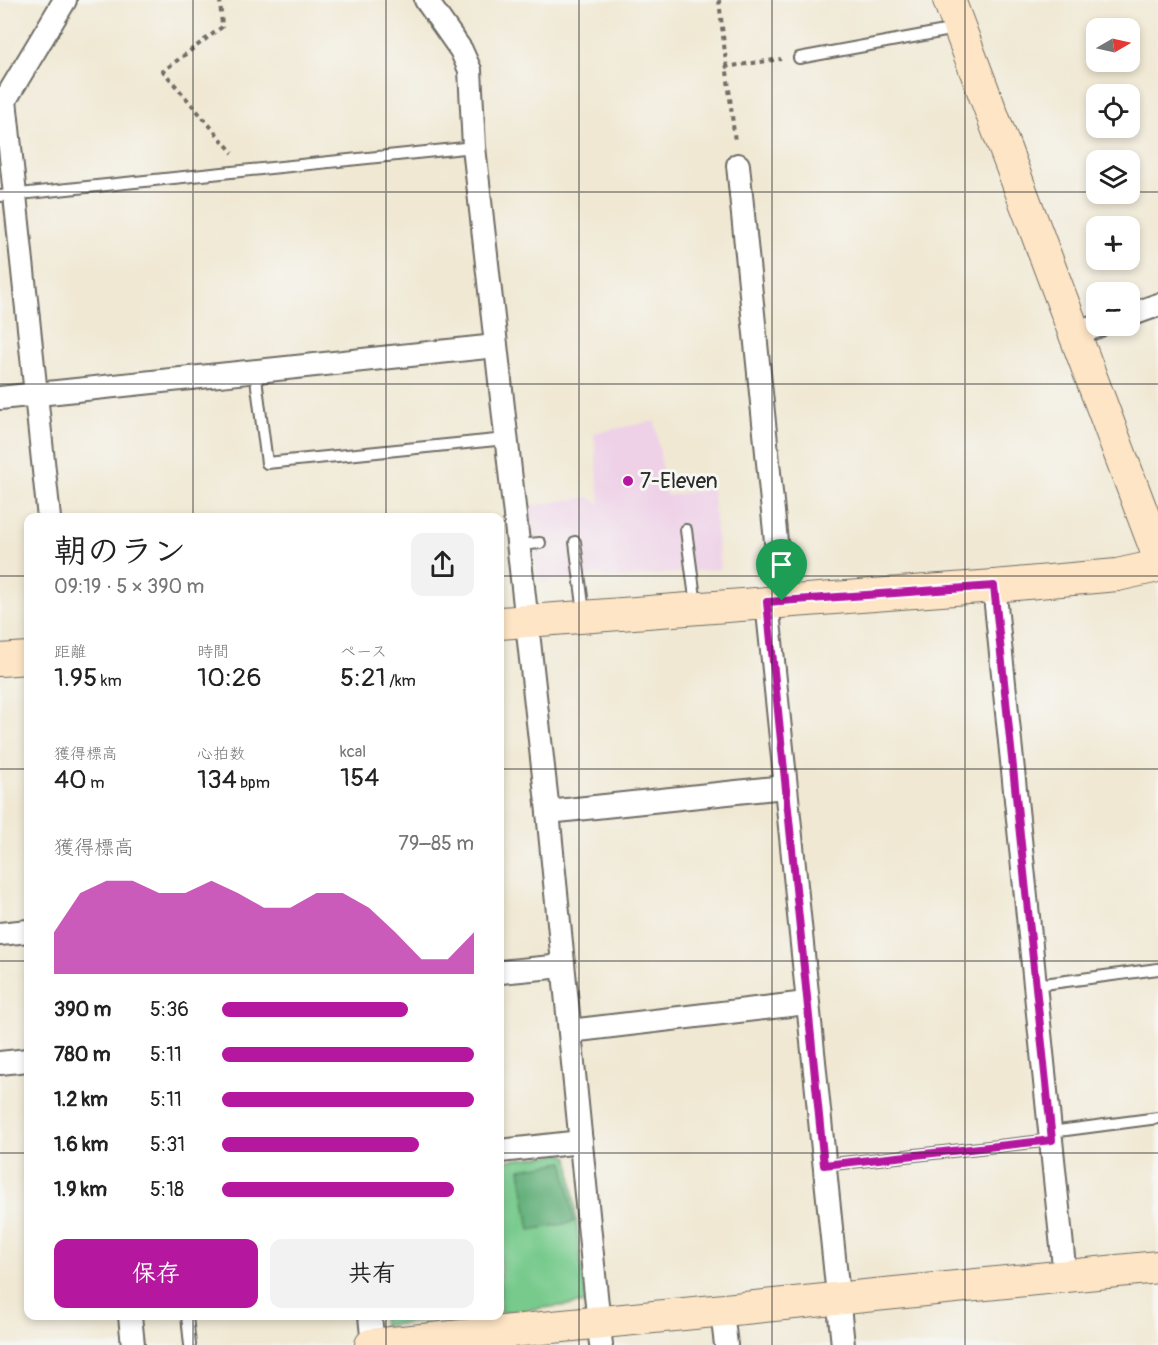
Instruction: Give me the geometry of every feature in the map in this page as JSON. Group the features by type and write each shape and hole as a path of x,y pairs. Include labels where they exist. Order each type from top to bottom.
{"street":[{"path":"48,513 36,395 8,195 5,100 65,0"},
{"path":"426,0 461,50 470,70 474,147 506,439 529,544 514,622 548,812 600,1335"},
{"path":"954,14 1086,330"},
{"path":"738,165 775,602 784,787 843,1345"},
{"path":"1140,311 1158,304"},
{"path":"1088,336 1155,539"},
{"path":"0,398 496,346"},
{"path":"514,622 994,586 1117,575 1158,566"},
{"path":"994,586 1065,1276"},
{"path":"0,660 24,658"},
{"path":"548,812 784,787"},
{"path":"0,934 24,931"},
{"path":"504,972 562,966"},
{"path":"570,1031 807,1003"},
{"path":"0,1063 24,1060"},
{"path":"504,1151 581,1142"},
{"path":"370,1320 372,1345 600,1335 722,1312 1158,1267"},
{"path":"722,1312 726,1345"},
{"path":"131,1320 134,1345"}],"lane":[{"path":"800,58 954,14"},
{"path":"8,195 474,147"},
{"path":"255,371 267,463 506,439"},
{"path":"686,530 696,608"},
{"path":"575,542 585,616"},
{"path":"1036,985 1158,969"},
{"path":"824,1165 1052,1136 1158,1118"},
{"path":"187,1320 190,1345"}],"path":[{"path":"220,0 222,27 163,71 247,170"},
{"path":"718,0 738,165"},
{"path":"725,67 800,58"}],"shaded area":[{"path":"655,421 666,496 712,488 720,569 608,579 599,574 546,582 537,578 528,506 588,497 600,504 594,433"}],"green space":[{"path":"562,1154 569,1157 586,1303 504,1313 504,1161"},
{"path":"564,1162 574,1222 530,1230 520,1169"},
{"path":"382,1320 438,1320 383,1326"}],"place":[{"name":"7-Eleven","path":"628,481"}],"route":[{"path":"994,586 1052,1140 824,1165 767,602 782,601 994,586"}]}
